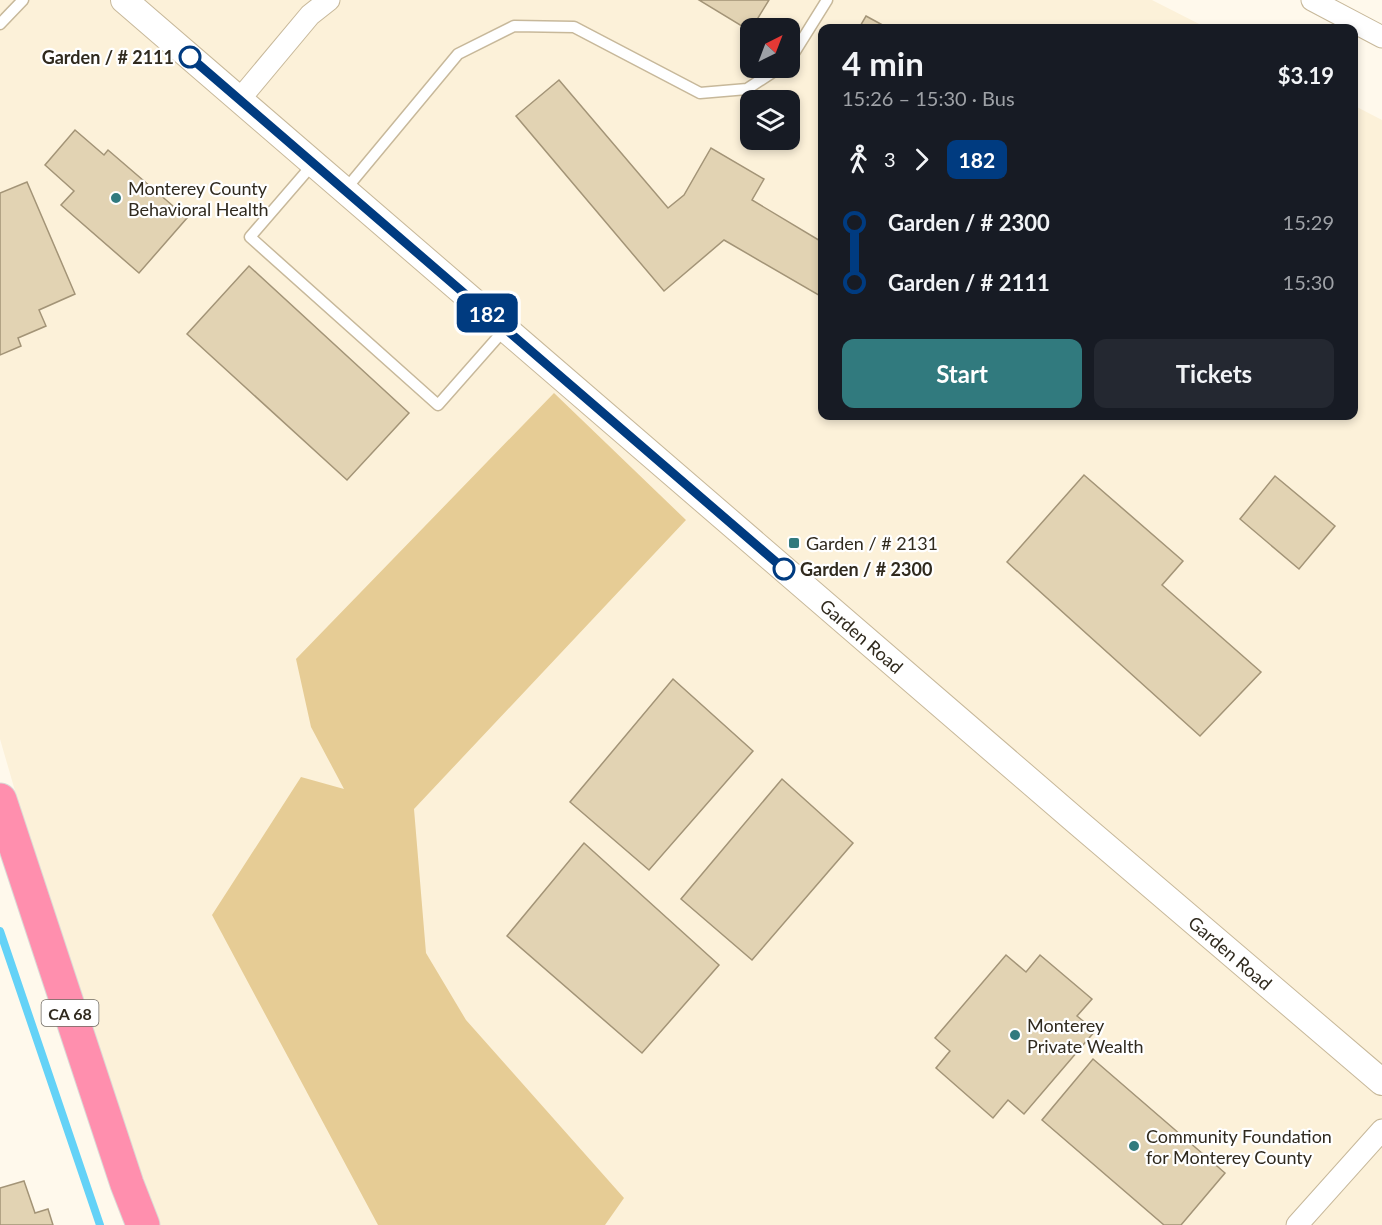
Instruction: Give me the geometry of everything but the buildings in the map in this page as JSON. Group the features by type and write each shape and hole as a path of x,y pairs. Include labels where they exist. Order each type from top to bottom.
{"highway":[{"name":"CA 68","path":"0,800 143,1225"}],"street":[{"name":"Garden Road","path":"124,0 1382,1082"},
{"path":"238,100 310,15 329,0"},
{"path":"1312,0 1357,24"},
{"path":"1358,24 1382,37"},
{"path":"1296,1225 1382,1130"}],"lane":[{"path":"0,24 23,0"},
{"path":"800,43 827,0"},
{"path":"344,190 458,54 514,26 573,27 700,93 747,89 764,78"},
{"path":"314,164 250,237 438,405 505,329"}],"shaded area":[{"path":"0,0 1152,0 1199,24 818,24 818,420 1358,420 1358,108 1382,120 1382,1225 158,1225 111,1122 0,739"},
{"path":"554,393 686,520 414,809 426,953 466,1020 624,1198 605,1225 378,1225 212,915 301,777 344,789 311,727 296,659"}],"waterway":[{"path":"0,931 100,1225"}],"bus line":[{"name":"182","path":"190,57 784,569"}],"place":[{"name":"Garden / # 2111","path":"190,57"},
{"name":"Monterey County Behavioral Health","path":"116,198"},
{"name":"Garden / # 2131","path":"794,543"},
{"name":"Garden / # 2300","path":"784,569"},
{"name":"Monterey Private Wealth","path":"1015,1035"},
{"name":"Community Foundation for Monterey County","path":"1134,1146"}]}
